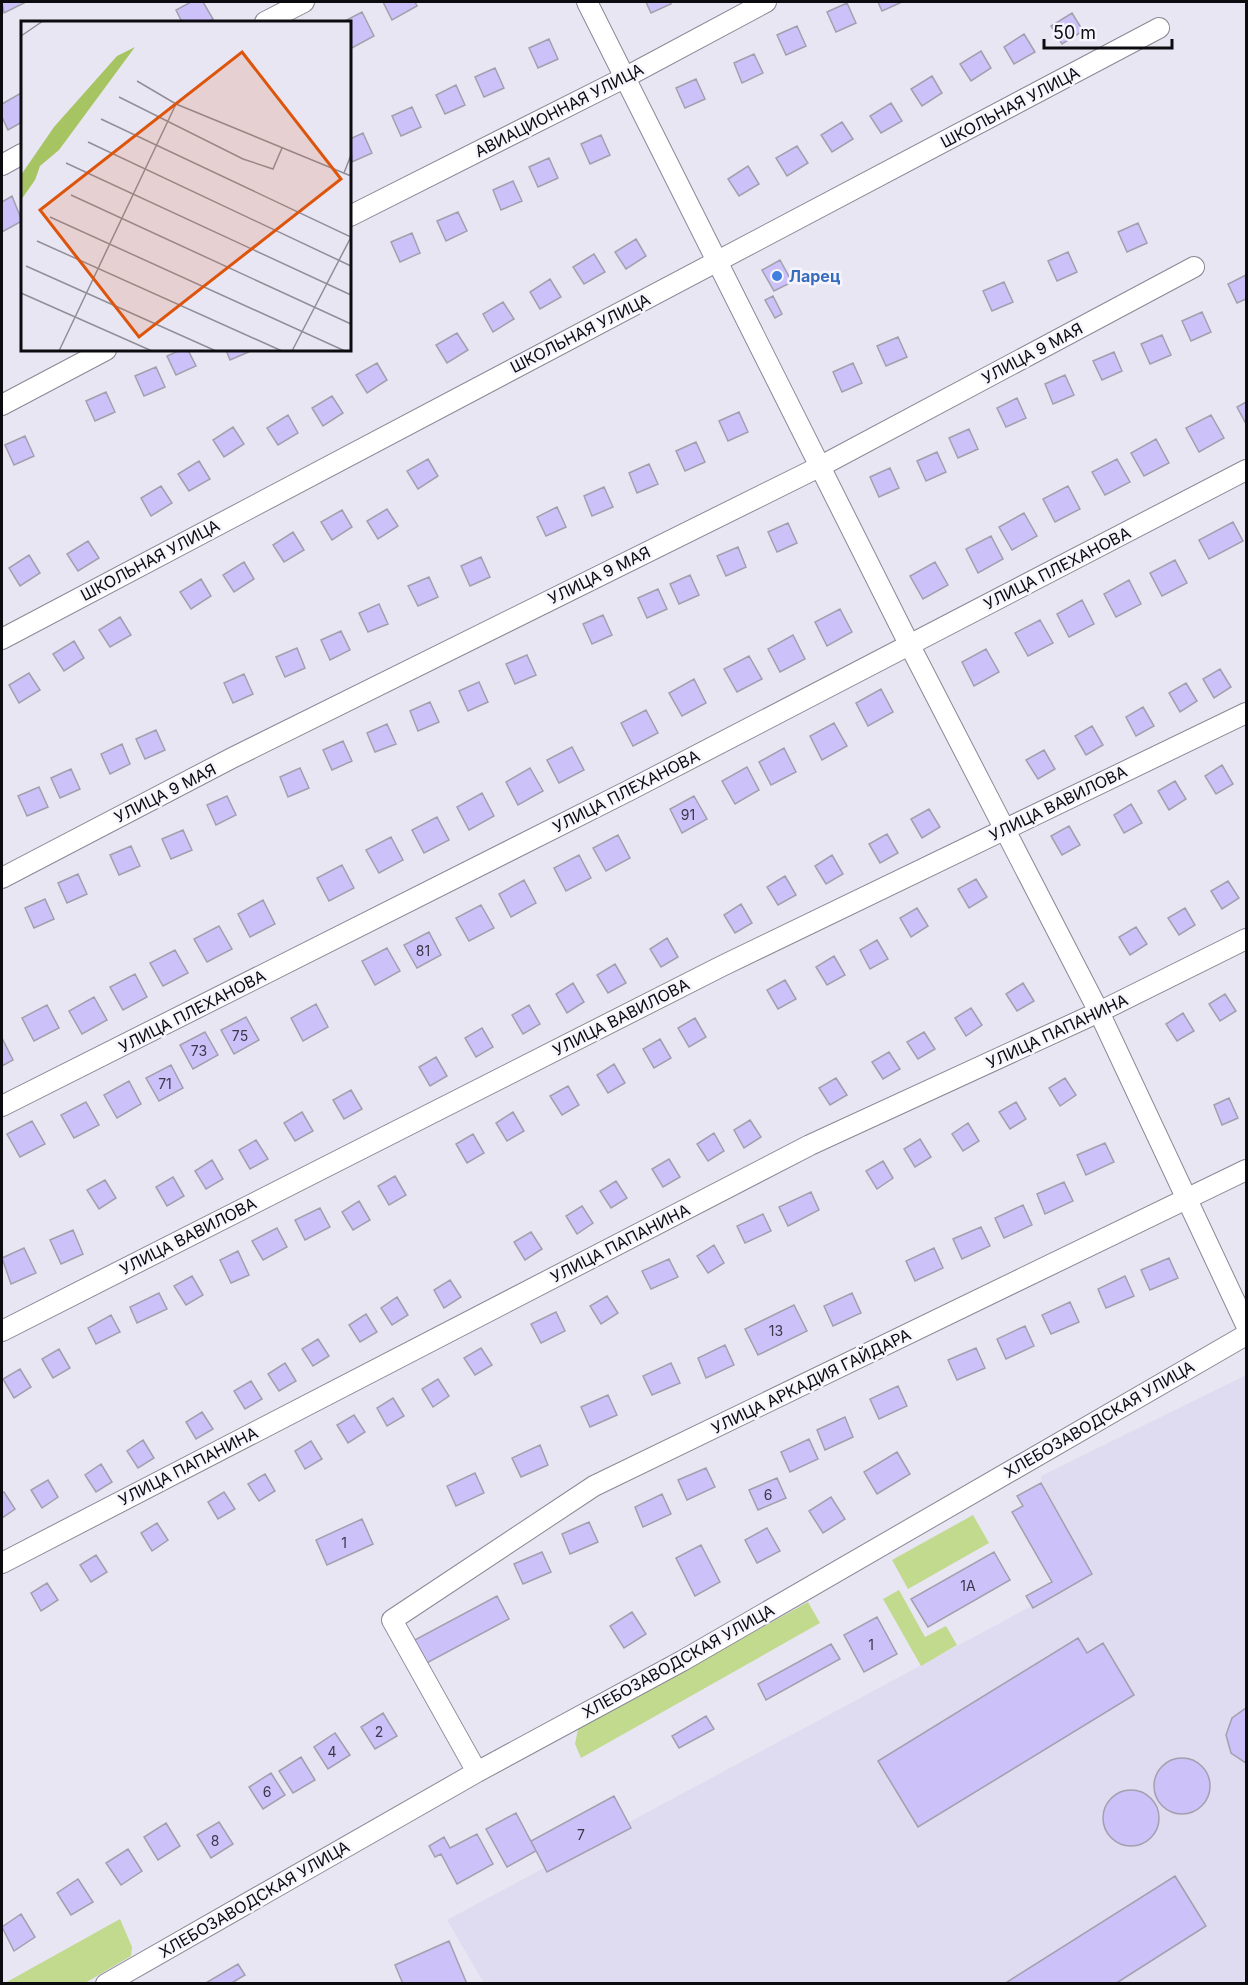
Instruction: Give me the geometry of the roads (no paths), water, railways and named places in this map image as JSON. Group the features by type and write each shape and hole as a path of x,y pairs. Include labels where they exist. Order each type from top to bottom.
{"street":[{"path":"267,21 304,2"},
{"path":"587,2 909,644 1099,1012 1246,1325"},
{"name":"АВИАЦИОННАЯ УЛИЦА","path":"351,215 624,78 766,2"},
{"name":"ШКОЛЬНАЯ УЛИЦА","path":"2,639 445,403 718,263 1159,28"},
{"path":"2,165 21,155"},
{"name":"УЛИЦА 9 МАЯ","path":"2,878 232,758 821,466 1194,267"},
{"path":"2,405 104,351"},
{"name":"УЛИЦА ПЛЕХАНОВА","path":"2,1106 628,791 1246,470"},
{"name":"УЛИЦА ВАВИЛОВА","path":"2,1331 690,982 1246,713"},
{"name":"УЛИЦА ПАПАНИНА","path":"2,1563 810,1145 1099,1012 1246,939"},
{"name":"УЛИЦА АРКАДИЯ ГАЙДАРА","path":"477,1772 392,1620 594,1486 1246,1170"},
{"name":"ХЛЕБОЗАВОДСКАЯ УЛИЦА","path":"106,1983 477,1772 682,1661 1246,1335"}],"place":[{"name":"Ларец","path":"777,276"}]}
